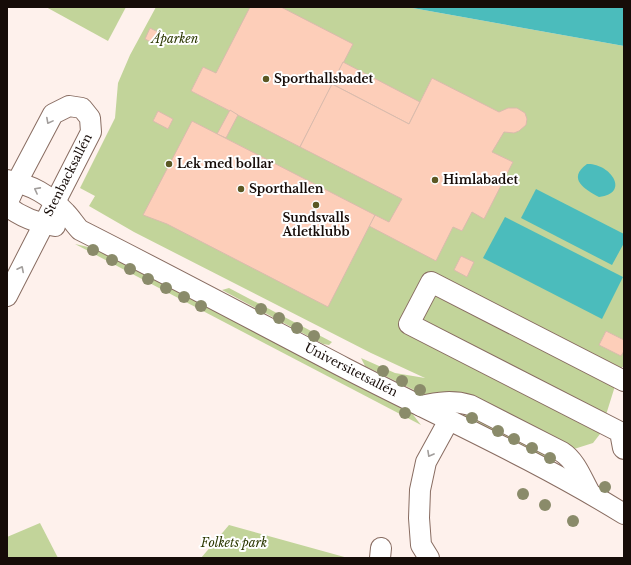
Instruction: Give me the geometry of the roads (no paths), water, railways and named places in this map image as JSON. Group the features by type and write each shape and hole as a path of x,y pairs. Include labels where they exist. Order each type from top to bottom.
{"street":[{"name":"Stenbacksallén","path":"7,205 12,181 53,114 69,106 82,108 90,118 91,132 55,203 43,223 7,296"},
{"name":"Universitetsallén","path":"12,181 38,190 47,195 72,219 77,227"},
{"name":"Universitetsallén","path":"7,205 24,217 43,223 77,227 345,368 449,420 590,494 624,514"},
{"path":"623,434 409,324 431,282 624,381"},
{"path":"421,406 436,402 459,402 470,405 562,452 569,456 590,494"},
{"path":"429,558 421,545 419,518 420,490 426,462 449,420"}],"water":[{"path":"407,7 624,7 624,46"},
{"path":"587,164 603,168 609,173 614,179 614,190 609,194 599,197 580,184 578,174"},
{"path":"536,189 624,234 624,243 612,265 521,218"},
{"path":"505,217 623,277 602,319 483,258"}],"place":[{"name":"Sporthallsbadet","path":"266,79"},
{"name":"Lek med bollar","path":"169,164"},
{"name":"Himlabadet","path":"435,180"},
{"name":"Sporthallen","path":"241,189"},
{"name":"Sundsvalls Atletklubb","path":"316,205"}],"park label":[{"name":"Åparken","path":"175,39"},
{"name":"Folkets park","path":"234,543"}]}
